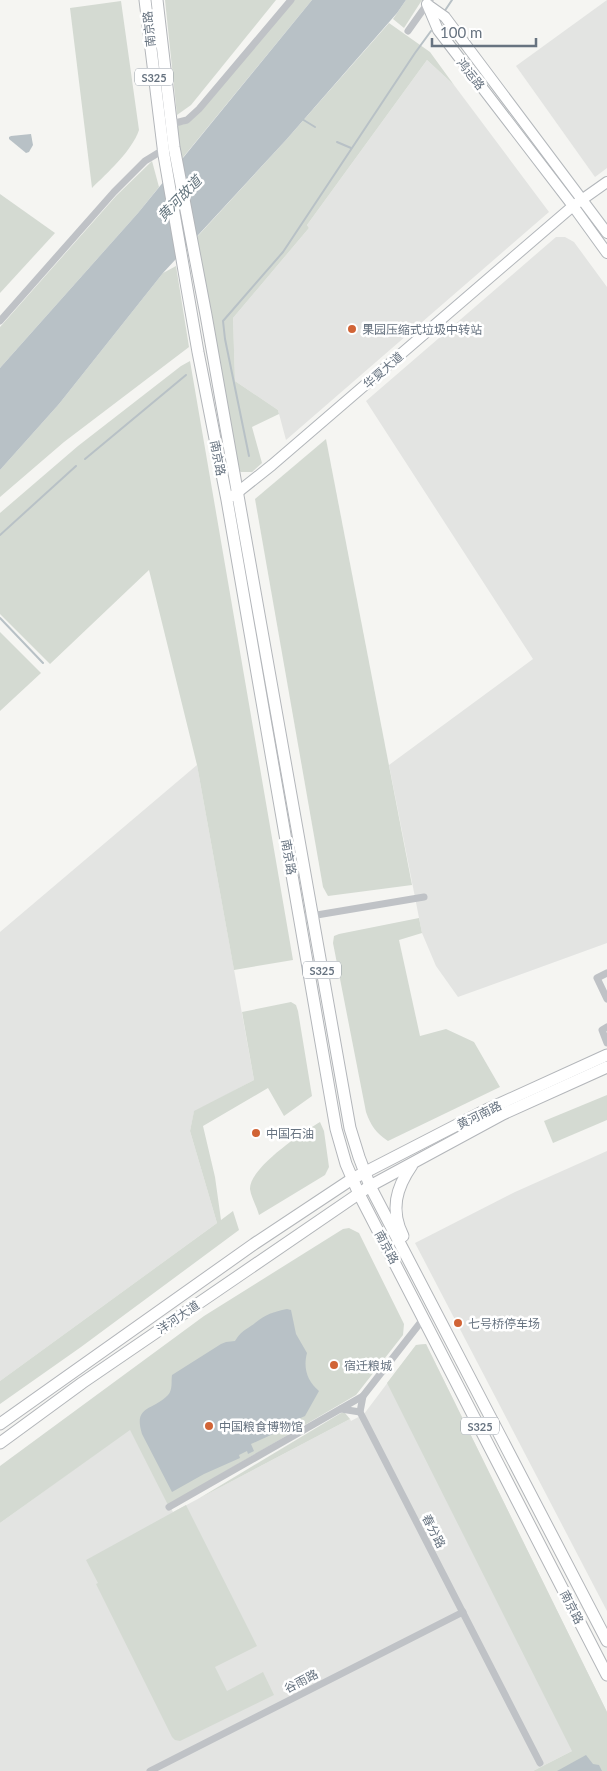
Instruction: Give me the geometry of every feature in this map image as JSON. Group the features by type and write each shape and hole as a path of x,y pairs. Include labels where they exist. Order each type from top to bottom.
{"main road":[{"name":"南京路","path":"145,0 198,352 232,497 312,916 350,1128 370,1186 607,1641"},
{"name":"南京路","path":"157,0 171,124 167,150 193,247 299,918 336,1130 352,1179 359,1194 607,1675"},
{"name":"黄河南路","path":"352,1179 484,1112 607,1055"},
{"name":"黄河南路","path":"359,1194 370,1186 504,1114 607,1067"},
{"path":"414,1163 402,1179 397,1192 397,1218 399,1229 442,1316 443,1326"},
{"name":"洋河大道","path":"0,1424 254,1244 352,1179"},
{"name":"洋河大道","path":"0,1443 82,1383 359,1194"}],"street":[{"path":"171,124 187,120 199,109 291,0"},
{"path":"408,31 429,2"},
{"name":"鸿运路","path":"429,2 445,17 607,232"},
{"name":"鸿运路","path":"429,2 438,30 607,253"},
{"path":"0,321 114,192 145,161 167,150"},
{"name":"华夏大道","path":"232,497 272,465 573,206 607,182"},
{"path":"299,918 424,897"},
{"path":"607,973 597,978 607,999"},
{"path":"607,1027 602,1030 607,1043"},
{"path":"170,1507 363,1396 424,1318"},
{"path":"341,1409 360,1412 363,1396"},
{"name":"春分路","path":"360,1412 540,1762"},
{"name":"谷雨路","path":"150,1771 463,1612"}],"shaded area":[{"path":"165,0 276,0 191,105 177,115"},
{"path":"294,0 312,0 180,161 174,126 185,124"},
{"path":"406,0 422,0 404,28 393,19"},
{"path":"607,0 607,168 595,177 516,66"},
{"path":"121,1 139,130 125,154 92,188 70,8"},
{"path":"389,23 430,52 454,85 427,60 307,225 309,228 233,318 235,381 278,410 279,414 252,427 262,463 252,472 241,472 236,468 195,239 286,140"},
{"path":"427,60 454,85 549,212 286,440 278,410 235,381 233,318 309,228 307,225"},
{"path":"152,161 159,187 0,368 0,327 116,196"},
{"path":"0,194 55,233 0,293"},
{"path":"556,237 565,237 574,242 607,287 607,943 458,997 436,966 422,933 389,765 533,659 366,401"},
{"path":"176,266 189,347 64,442 0,497 0,470 59,404 163,273"},
{"path":"190,361 293,960 234,970 197,765 149,570 50,664 0,614 0,513 78,446"},
{"path":"326,439 412,885 328,896 323,887 255,499"},
{"path":"0,632 41,673 0,711"},
{"path":"197,765 254,1080 194,1112 190,1131 217,1223 0,1381 0,932"},
{"path":"419,918 422,933 399,940 420,1036 446,1029 474,1042 500,1087 388,1141 374,1129 366,1112 333,943 334,936 339,934"},
{"path":"291,1002 296,1005 298,1011 312,1096 284,1116 268,1088 203,1126 215,1177 221,1220 233,1211 239,1230 81,1347 0,1404 0,1381 217,1223 190,1131 194,1111 254,1080 242,1012"},
{"path":"607,1095 607,1120 553,1143 544,1121"},
{"path":"320,1122 324,1131 329,1167 325,1175 259,1215 250,1189 258,1171 278,1151"},
{"path":"607,1151 607,1611 415,1243 515,1192"},
{"path":"349,1228 359,1233 404,1324 403,1335 356,1395 168,1505 130,1430 0,1523 0,1466 204,1316 343,1229"},
{"path":"426,1344 607,1712 607,1733 533,1771 0,1771 0,1523 130,1429 173,1512 350,1419 351,1421 364,1414 416,1345"},
{"path":"426,1344 607,1712 607,1771 533,1771 572,1751 387,1383 416,1345"},
{"path":"341,1413 345,1413 350,1419 198,1499"},
{"path":"186,1505 257,1646 215,1667 227,1691 263,1672 274,1695 180,1741 172,1737 86,1560"}],"water":[{"name":"黄河故道","path":"312,0 406,0 397,13 286,140 163,273 59,404 0,470 0,368 138,213"},
{"path":"31,134 33,145 29,152 26,153 9,139 11,136"},
{"path":"287,1309 291,1310 296,1334 307,1353 307,1374 319,1391 305,1416 285,1425 286,1428 251,1444 254,1451 248,1454 247,1451 239,1455 240,1458 204,1474 172,1492 142,1434 140,1418 142,1413 170,1393 172,1375 221,1344 235,1341 242,1332 263,1317"},
{"path":"586,1755 593,1764 599,1765 602,1771 557,1771"}],"waterway":[{"path":"444,12 452,0"},
{"path":"249,456 223,321 283,252 431,31"},
{"path":"302,119 315,127"},
{"path":"337,142 351,148"},
{"path":"85,459 186,375"},
{"path":"0,535 76,466"},
{"path":"0,618 43,663"}],"place":[{"name":"果园压缩式垃圾中转站","path":"352,329"},
{"name":"中国石油","path":"256,1133"},
{"name":"七号桥停车场","path":"458,1323"},
{"name":"宿迁粮城","path":"334,1365"},
{"name":"中国粮食博物馆","path":"209,1426"}]}
